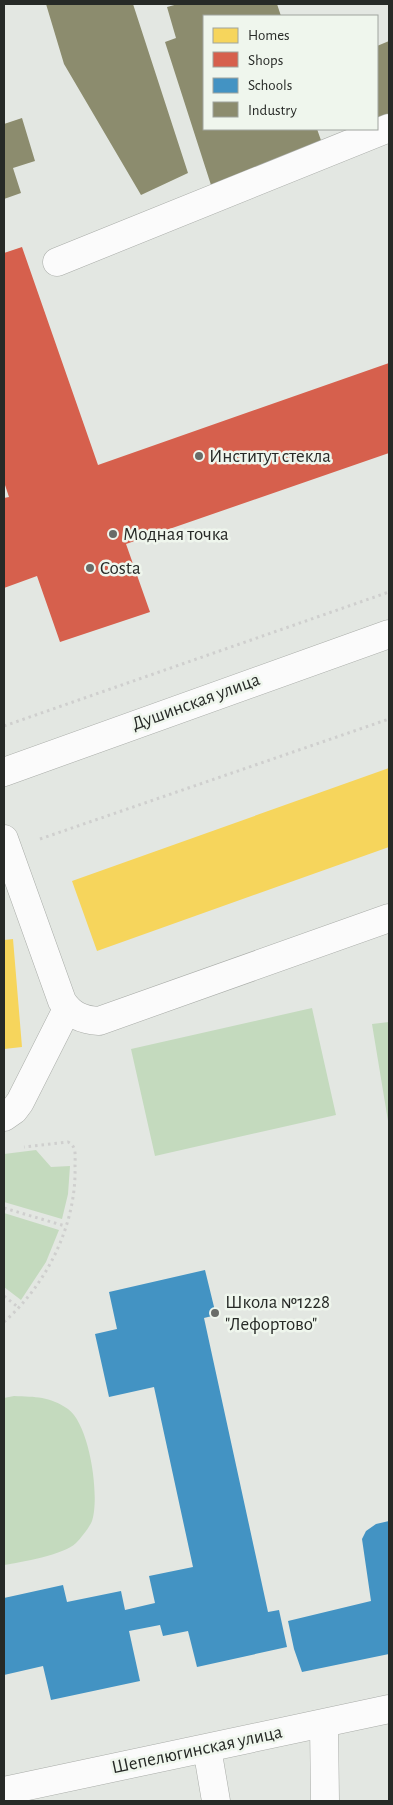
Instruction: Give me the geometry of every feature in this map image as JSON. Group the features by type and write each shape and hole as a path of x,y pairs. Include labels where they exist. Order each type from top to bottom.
{"street":[{"path":"57,262 389,128"},
{"name":"Душинская улица","path":"4,772 389,634"},
{"path":"6,844 57,991 67,1009 74,1015 87,1020 99,1021 389,918"},
{"path":"4,1117 14,1110 20,1102 67,1009"},
{"name":"Шепелюгинская улица","path":"4,1791 389,1709"},
{"path":"324,1724 325,1801"},
{"path":"207,1748 216,1801"}],"path":[{"path":"4,726 389,592"},
{"path":"6,844 389,719"},
{"path":"4,1322 19,1308 43,1277 54,1257 66,1226 74,1191 76,1168 72,1144 68,1142 22,1147"},
{"path":"4,1208 66,1226"},
{"path":"4,1296 19,1308"}],"green space":[{"path":"312,1008 336,1115 155,1156 131,1049"},
{"path":"389,1022 389,1127 372,1024"},
{"path":"36,1150 51,1167 70,1166 68,1194 62,1219 4,1202 4,1154"},
{"path":"4,1213 59,1230 46,1262 21,1300 4,1287"},
{"path":"14,1396 48,1399 68,1409 76,1417 87,1445 94,1479 95,1496 92,1521 78,1541 62,1551 4,1565 4,1398"}],"building: Homes":[{"path":"389,768 389,847 97,951 72,881"},
{"path":"13,939 22,1047 4,1049 4,940"}],"building: Shops":[{"path":"22,247 98,465 389,363 389,453 126,544 150,612 60,642 37,576 4,588 4,498 9,497 4,482 4,253"}],"building: Schools":[{"path":"205,1270 216,1315 204,1318 268,1612 279,1610 287,1647 197,1667 188,1631 163,1636 160,1625 129,1631 140,1681 51,1700 43,1666 4,1675 4,1598 63,1585 67,1602 121,1591 125,1610 155,1603 149,1576 193,1567 154,1387 109,1397 95,1334 117,1329 109,1292"},
{"path":"389,1521 389,1654 302,1672 294,1649 288,1621 371,1601 362,1539 366,1531 376,1524"}],"building: Industry":[{"path":"46,4 133,4 188,173 141,195 64,64"},
{"path":"178,4 277,4 281,15 203,15 203,130 317,130 323,146 211,185 165,42 176,38 167,7"},
{"path":"389,41 389,126 378,124 378,46"},
{"path":"22,118 35,161 13,168 21,193 4,199 4,124"}],"place":[{"name":"Институт стекла","path":"199,456"},
{"name":"Модная точка","path":"113,534"},
{"name":"Costa","path":"90,568"},
{"name":"Школа №1228 \"Лефортово\"","path":"215,1313"}]}
